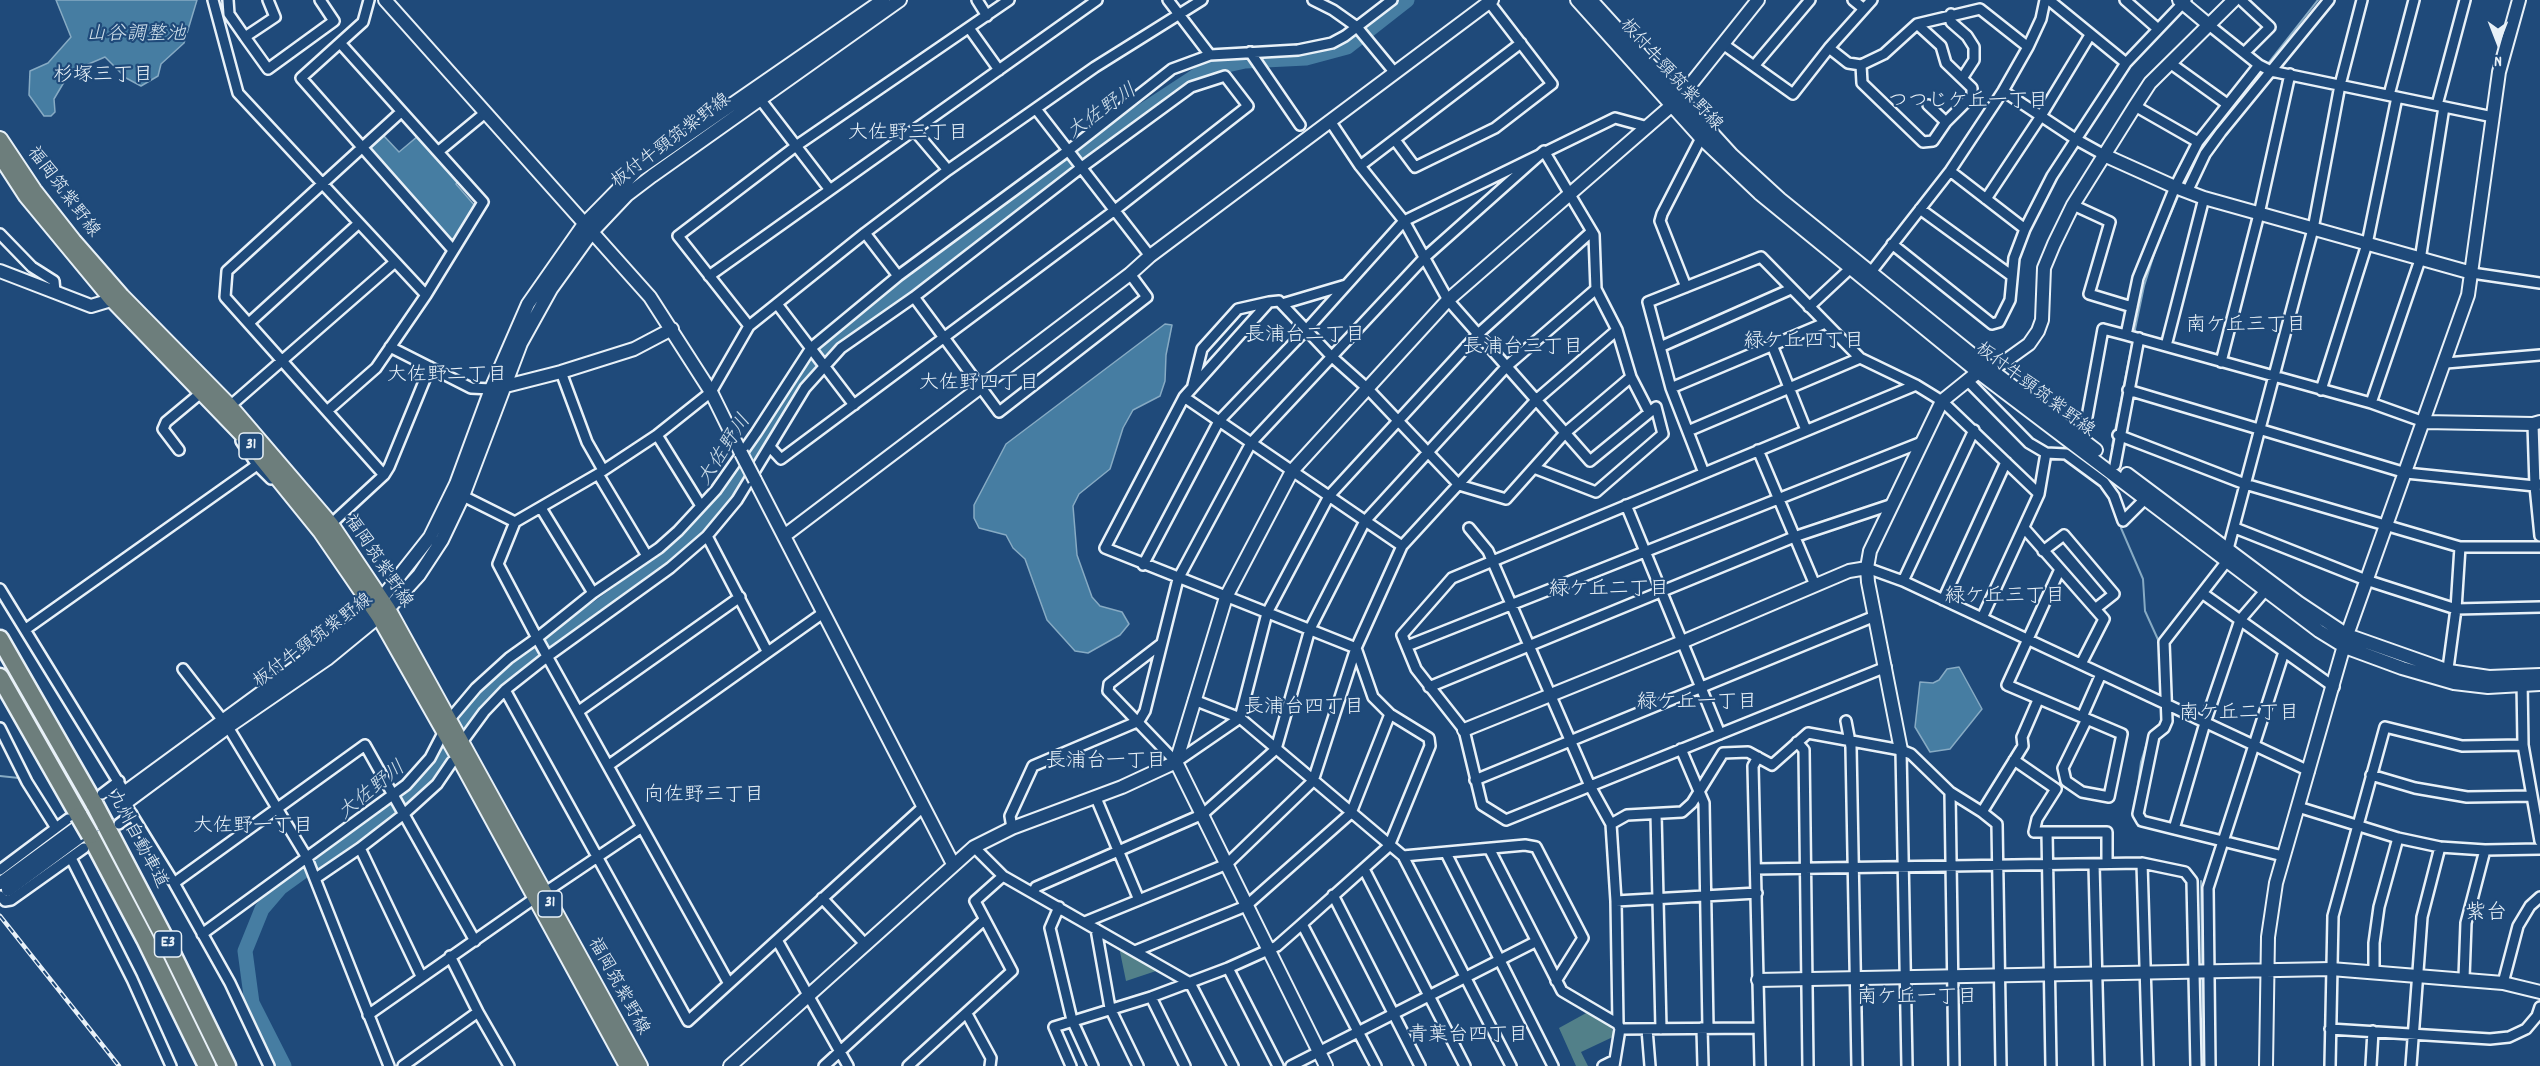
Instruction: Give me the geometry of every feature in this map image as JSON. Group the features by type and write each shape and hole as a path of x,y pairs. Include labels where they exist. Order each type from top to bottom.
{"highway":[{"name":"九州自動車道","path":"0,639 112,824 227,1066"},
{"name":"E3","path":"0,677 87,842 145,939 207,1066"}],"main road":[{"name":"福岡筑紫野線","path":"0,138 34,190 117,298 230,406 331,524 540,896 640,1066"},
{"name":"福岡筑紫野線","path":"0,156 26,196 244,436 380,608"},
{"name":"福岡筑紫野線","path":"540,896 627,1066"}],"street":[{"path":"213,0 238,93 426,295"},
{"path":"228,0 229,14 268,69 334,21 320,0"},
{"path":"245,37 275,17 268,0"},
{"path":"369,0 363,22 301,78 453,250"},
{"path":"385,0 650,297 672,329 711,392 952,864"},
{"name":"板付牛頸筑紫野線","path":"380,608 430,537 446,508 497,388 528,304 588,228 638,170 883,0"},
{"name":"板付牛頸筑紫野線","path":"588,228 627,195 900,0"},
{"path":"976,0 987,16"},
{"path":"749,327 678,236 796,146 1009,0"},
{"path":"709,276 1097,0"},
{"path":"1168,0 1210,55"},
{"path":"728,982 498,564 515,522 657,435 711,392 749,327 865,233 948,170 1036,109 1178,13 1202,0"},
{"path":"1313,0 1333,10 1357,27 1395,73"},
{"path":"202,934 394,797 430,758 446,726 491,674 593,593 648,556 678,531 716,490 756,434 811,348 898,276 1069,150 1172,69 1210,55 1298,50 1332,43 1392,0"},
{"name":"板付牛頸筑紫野線","path":"1577,0 1676,102 1854,265 1871,272 1984,370 2083,439 2228,555 2265,591 2346,641 2447,676 2540,684"},
{"name":"板付牛頸筑紫野線","path":"1591,0 1676,102 1701,138 1759,193 1854,265 2146,498 2299,603 2346,641"},
{"path":"1754,66 1810,0"},
{"path":"1853,0 1864,9"},
{"path":"1723,44 1793,94 1829,48 1872,0"},
{"path":"1871,272 1950,171 2003,91 2028,47 2047,0 2126,63"},
{"path":"2125,0 2158,28"},
{"path":"1907,1066 1901,750 1867,568 1870,551 1942,401 1967,380 2004,362 2029,344 2038,331 2042,320 2044,268 2073,205 2150,83 2234,0"},
{"path":"2241,0 2270,27 2244,53"},
{"path":"2181,190 2205,154 2328,0"},
{"path":"2283,856 2142,821 2139,814 2154,735 2164,728 2167,721 2164,642 2228,555 2313,229 2340,85 2362,0"},
{"path":"2321,390 2367,244 2393,96 2414,0"},
{"path":"2371,403 2420,260 2441,106 2465,0"},
{"path":"2266,1066 2267,969 2271,909 2283,856 2366,580 2463,315 2472,273 2499,72 2519,0"},
{"path":"784,536 1130,274 1150,256 1490,1 1552,84 1495,128 1415,167 1395,140"},
{"path":"1892,244 1992,324 1999,322 2010,300 2014,258 2025,229 2052,176 2126,63 2183,1 2244,53 2271,70 2493,117"},
{"path":"1176,762 1226,597 1292,471 1448,300 1676,102 1723,44 1753,2"},
{"path":"1829,48 1848,63 1861,65 1884,54 1917,24 1951,14 1980,9 2028,47"},
{"path":"1951,14 1951,22 1967,36 1974,47 1974,60 1963,77"},
{"path":"1861,65 1862,83 1923,142 1933,141 1946,122 1972,96 1972,88 1946,63 1941,46 1917,24"},
{"path":"969,28 999,70"},
{"path":"1986,199 2041,116 2090,35"},
{"path":"1360,166 1521,43"},
{"path":"327,411 376,368 426,295 483,202 341,44"},
{"path":"1250,52 1300,125"},
{"path":"2170,63 2227,104"},
{"path":"2126,335 2138,278 2181,190 2198,142 2259,64"},
{"path":"2221,362 2259,214 2290,74"},
{"path":"315,876 360,848 437,784 484,712 505,690 670,568 707,537 736,500 805,388 841,348 914,297 1082,166 1191,87 1225,76 1248,106 1115,210 781,459 770,447"},
{"path":"2003,91 2077,140 2106,156 2181,190 2420,260 2472,273 2540,283"},
{"path":"760,99 830,190"},
{"path":"1928,105 1946,122"},
{"path":"2135,106 2198,142"},
{"path":"1036,109 1150,256"},
{"path":"384,475 225,297 228,270 401,112"},
{"path":"439,151 485,113"},
{"path":"1143,565 1219,421 1307,329 1404,221 1615,118 1648,128"},
{"path":"1330,121 1360,166 1404,221 1448,300 1590,461 1656,407 1663,434 1596,492 1534,468"},
{"path":"914,130 948,170"},
{"path":"1686,287 1660,221 1701,138"},
{"path":"1544,151 1594,235 1596,289 1617,330 1632,377 1649,412"},
{"path":"1012,828 1010,816 1033,766 1139,721 1145,711 1178,579 1251,443 1424,258 1544,151"},
{"path":"1950,171 2025,229"},
{"path":"2166,346 2204,198"},
{"path":"2073,205 2110,222 2089,294 2132,307"},
{"path":"1920,209 2012,276"},
{"path":"249,323 359,223"},
{"path":"730,1066 866,945 952,864 974,847 1012,828 1096,798 1163,770 1240,718 1267,613 1329,496 1477,335 1591,232"},
{"path":"865,233 898,276"},
{"path":"0,234 32,267 54,281 55,292"},
{"path":"1704,472 1671,388 1648,302 1761,258 1860,358 1916,385 1942,401 2039,494"},
{"path":"230,406 395,262"},
{"path":"1809,307 1854,265"},
{"path":"0,271 91,306 117,298"},
{"path":"914,297 999,412 1147,297 1130,274"},
{"path":"1282,304 1346,285"},
{"path":"1032,893 1036,886 1203,814 1276,749 1310,629 1365,521 1507,366 1596,289"},
{"path":"1660,346 1791,289"},
{"path":"1193,387 1202,349 1238,309 1279,301 1331,356 1368,389 1427,454 1459,485 1506,499 1565,433 1632,377"},
{"path":"1071,1066 1053,1027 1190,983 1268,951 1277,946 1364,869 1389,846 1430,746 1429,738 1390,714 1373,697 1356,648 1105,548 1184,397 1269,302"},
{"path":"777,304 854,405"},
{"path":"1671,388 1825,323"},
{"path":"390,347 471,388 497,388 561,372 634,349 672,329"},
{"path":"2083,439 2103,329 2371,403 2424,422 2536,423 2540,536"},
{"path":"1085,922 1227,864 1314,781 1356,648 1402,546 1536,400 1617,330"},
{"path":"2115,465 2118,435 2139,338"},
{"path":"1772,345 1806,430"},
{"path":"2446,363 2540,355"},
{"path":"1688,431 1860,358"},
{"path":"331,524 384,475 430,367"},
{"path":"561,372 600,472 648,556"},
{"path":"1967,380 2029,443 2046,453 2066,454 2104,482 2114,496 2123,521 2146,498"},
{"path":"1886,667 1506,820 1482,805 1464,730 1416,669 1402,635 1452,578 1916,385"},
{"name":"板付牛頸筑紫野線","path":"3,890 128,804 225,724 359,621 380,608 418,575 442,540 463,496 497,388"},
{"path":"2128,390 2406,473 2537,485"},
{"path":"179,450 163,429 166,422 202,392"},
{"path":"1184,397 1402,546"},
{"path":"1903,581 1974,430"},
{"path":"657,435 701,506"},
{"path":"2118,435 2245,484 2460,547 2540,547"},
{"path":"244,436 241,443 257,465 275,483 285,488"},
{"path":"1407,646 1922,442"},
{"path":"1758,450 1815,585"},
{"path":"1982,618 2039,494 2046,453"},
{"path":"1943,600 2006,462"},
{"path":"26,629 257,465"},
{"path":"463,496 515,522"},
{"path":"1429,687 1794,537 1893,504"},
{"path":"1626,505 1720,734"},
{"path":"541,508 593,593"},
{"path":"1469,528 1488,551 1590,786 1611,824 1616,902 1619,1027 1614,1063 1603,1066"},
{"path":"2024,528 2103,619 2080,664"},
{"path":"2235,528 2366,580 2456,609 2540,607"},
{"path":"2043,551 2064,535 2114,594 2095,609"},
{"path":"707,537 767,651"},
{"path":"2447,676 2456,609 2460,547"},
{"path":"1464,730 1682,642 1849,571 1867,568 1903,581 2309,771"},
{"path":"2060,569 2007,686 2038,700 2084,718 2122,734 2109,797 2082,792 2066,780 2063,768 2084,718 2101,674"},
{"path":"0,589 119,782 128,804 230,983 269,1066"},
{"path":"2174,828 2205,723 2241,620 2265,591"},
{"path":"2202,593 2334,687"},
{"path":"579,711 740,597"},
{"path":"609,765 823,613"},
{"path":"1475,780 1875,616"},
{"path":"1161,644 1109,684 1108,691 1176,762 1326,1066"},
{"path":"2210,1066 2208,888 2284,652"},
{"path":"183,669 225,724 278,807 307,858 389,1066"},
{"name":"板付牛頸筑紫野線","path":"2522,681 2540,675"},
{"path":"2522,681 2523,745 2540,841"},
{"path":"505,690 688,1021 922,807"},
{"path":"1194,700 1240,718 1403,856 1510,1066"},
{"path":"1982,812 2023,746 2022,737 2038,700"},
{"path":"1135,951 1246,906 1351,813 1390,714"},
{"path":"1846,721 1851,747 1857,1066"},
{"path":"2330,1066 2333,916 2356,824 2385,727 2462,746 2523,745"},
{"path":"0,728 27,782 56,828"},
{"path":"1611,824 1627,815 1682,812 1699,792 1723,753 1748,752 1772,765 1808,732 1901,750 1911,754 1950,792 1997,824 2001,1066"},
{"path":"1797,742 1804,750 1808,1066"},
{"path":"174,883 365,745 475,941"},
{"path":"1681,749 1704,803 1706,896 1703,1066"},
{"path":"1758,757 1753,766 1760,1066"},
{"path":"2014,760 2056,789 2037,819 2034,832 2107,832 2108,864"},
{"path":"2371,775 2415,788 2467,797 2532,796"},
{"path":"98,799 119,782"},
{"path":"1950,792 1954,1066"},
{"path":"1096,798 1139,900"},
{"path":"112,824 128,804"},
{"path":"2298,807 2398,838 2440,848 2540,849"},
{"path":"1656,814 1662,1029"},
{"path":"0,870 74,817"},
{"path":"368,1014 642,827"},
{"path":"2047,832 2051,1066"},
{"path":"2374,972 2374,943 2379,907 2398,838"},
{"path":"3,890 5,901 11,900 70,858 87,842"},
{"path":"1403,856 1446,854 1525,845 1536,847 1583,938 1556,981"},
{"path":"974,847 1003,876 1190,983 1233,1066"},
{"path":"360,848 421,976"},
{"path":"2411,1066 2421,917 2440,848"},
{"path":"1490,850 1562,991 1619,1027 1759,1028"},
{"path":"2464,978 2466,923 2485,850"},
{"path":"1446,854 1553,1066"},
{"path":"70,858 128,971 171,1066"},
{"path":"1756,869 2142,863 2185,872 2190,875 2192,881 2196,1066"},
{"path":"2142,863 2148,1066"},
{"path":"2094,864 2099,1066"},
{"path":"1364,869 1465,1066"},
{"path":"908,1066 1012,971 975,901 1003,876"},
{"path":"1616,902 1757,893"},
{"path":"1334,895 1420,1066"},
{"path":"2503,983 2518,926 2530,906 2540,897"},
{"path":"822,898 866,945"},
{"path":"1059,907 1050,928 1072,1020 1093,1066"},
{"path":"824,1066 984,920"},
{"path":"1302,924 1376,1066"},
{"path":"1096,929 1110,1008 1138,1066"},
{"path":"777,940 848,1066"},
{"path":"1291,1066 1535,942"},
{"path":"450,956 509,1066"},
{"path":"1228,968 1278,1066"},
{"path":"1758,980 2331,969 2464,978 2503,983 2540,992"},
{"path":"1150,997 1185,1066"},
{"path":"2330,1029 2490,1039 2509,1037 2526,1029 2537,1016 2540,1007"},
{"path":"403,1066 478,1012"},
{"path":"966,1014 991,1058 990,1066"},
{"path":"1647,1029 1650,1066"},
{"path":"2371,1066 2373,1031"}],"green space":[{"path":"1119,947 1159,970 1126,981"},
{"path":"1588,1012 1611,1027 1615,1036 1581,1052 1588,1066 1576,1066 1559,1028"}],"water":[{"name":"山谷調整池","path":"56,0 197,0 184,43 161,64 158,76 141,86 126,78 105,57 70,72 54,99 55,112 51,116 44,116 29,95 30,71 48,63 71,37"},
{"path":"383,135 399,152 418,136 459,180 456,184 476,207 456,240 451,242 370,149"},
{"path":"1165,324 1172,325 1166,355 1165,381 1160,396 1133,410 1123,428 1110,469 1079,494 1073,506 1077,555 1092,597 1100,606 1122,612 1129,624 1120,635 1088,653 1075,651 1047,620 1025,559 1013,548 1006,535 979,528 974,518 974,505 1006,444"},
{"path":"1959,667 1982,709 1950,749 1930,752 1915,727 1920,682 1933,683 1939,680 1947,669"}],"waterway":[{"name":"大佐野川","path":"284,1066 252,1003 245,951 262,909 280,888 417,789 487,689 654,567 706,519 743,473 751,451 809,362 1098,140 1205,70 1245,61 1306,58 1347,47 1407,0"},
{"path":"2266,66 2318,0"},
{"path":"2221,126 2263,71"},
{"path":"2183,187 2197,157 2208,142"},
{"path":"2134,334 2144,286 2156,248 2179,194"},
{"path":"2112,446 2133,339"},
{"path":"2121,528 2143,579 2145,611 2160,644"},
{"path":"2135,808 2141,762 2150,733 2162,722 2162,706"},
{"path":"0,776 19,778"},
{"path":"2135,816 2138,826"},
{"path":"2201,881 2202,968"},
{"path":"2202,977 2204,1066"}],"railway":[{"path":"0,916 119,1066"}],"district":[{"name":"杉塚三丁目","path":"103,77"},
{"name":"つつじケ丘一丁目","path":"1968,103"},
{"name":"大佐野三丁目","path":"908,135"},
{"name":"南ケ丘三丁目","path":"2246,327"},
{"name":"長浦台二丁目","path":"1305,337"},
{"name":"緑ケ丘四丁目","path":"1804,343"},
{"name":"長浦台三丁目","path":"1523,349"},
{"name":"大佐野二丁目","path":"447,377"},
{"name":"大佐野四丁目","path":"979,385"},
{"name":"緑ケ丘二丁目","path":"1609,591"},
{"name":"緑ケ丘三丁目","path":"2005,598"},
{"name":"緑ケ丘一丁目","path":"1697,704"},
{"name":"長浦台四丁目","path":"1304,709"},
{"name":"南ケ丘二丁目","path":"2239,715"},
{"name":"長浦台一丁目","path":"1106,763"},
{"name":"向佐野三丁目","path":"704,797"},
{"name":"大佐野一丁目","path":"253,828"},
{"name":"紫台","path":"2486,915"},
{"name":"南ケ丘一丁目","path":"1917,999"},
{"name":"青葉台四丁目","path":"1468,1037"}]}
